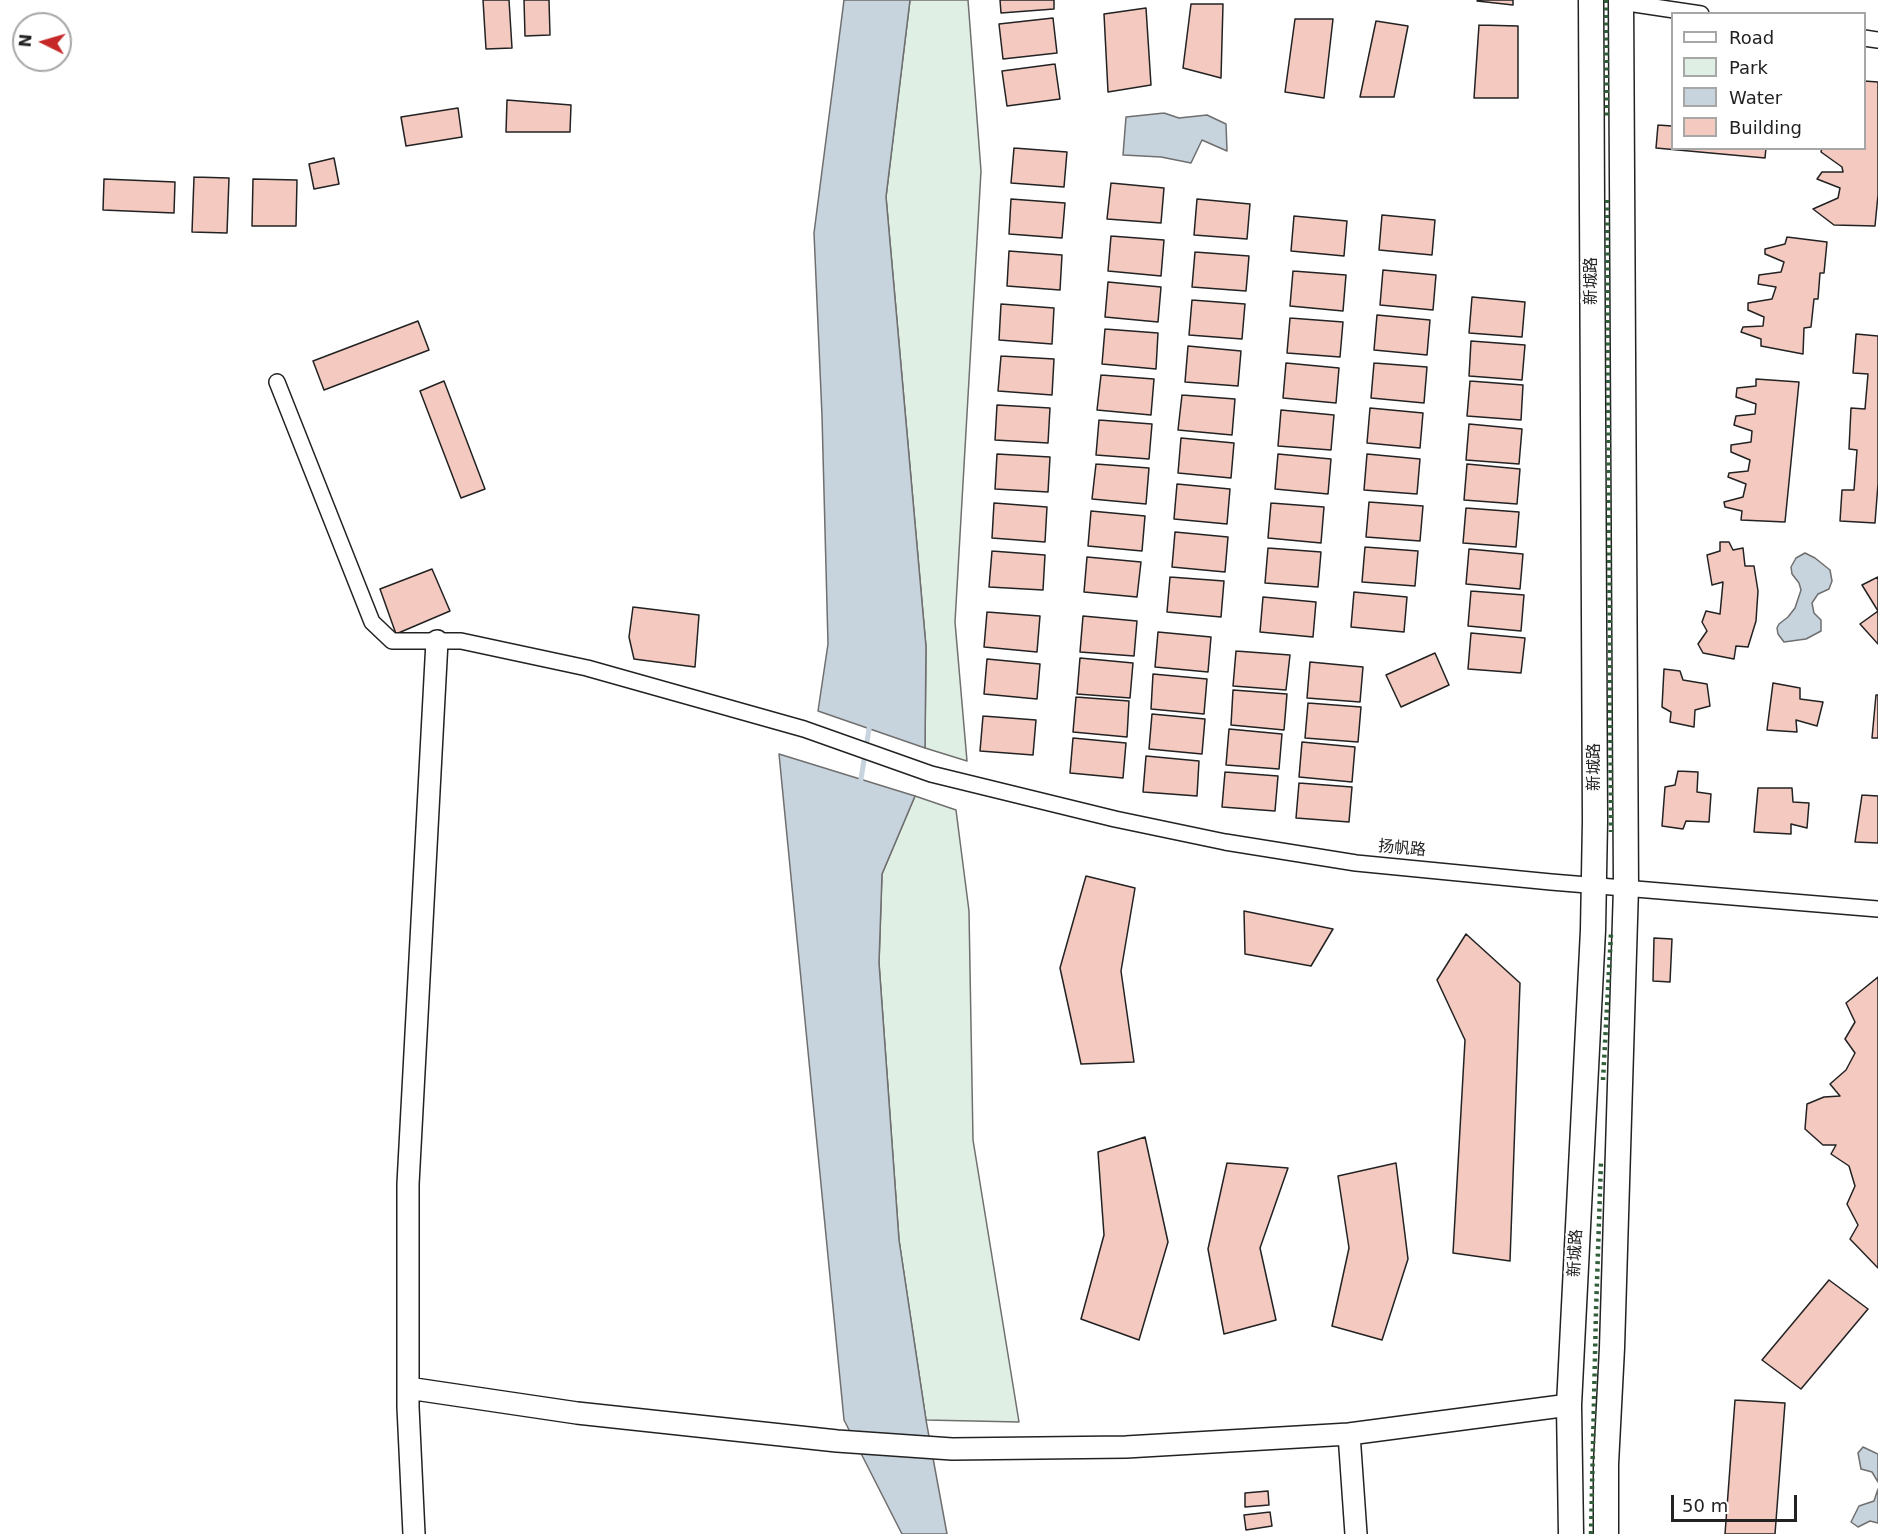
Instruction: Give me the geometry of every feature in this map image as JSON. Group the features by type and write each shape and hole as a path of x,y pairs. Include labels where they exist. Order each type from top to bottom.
{"main road":[{"name":"新城路","path":"1571,1534 1569,1405 1593,930 1595,821 1591,0"},
{"name":"新城路","path":"1606,1534 1606,1464 1612,1348 1626,887 1621,1"}],"street":[{"path":"1621,1 1689,12"},
{"name":"扬帆路","path":"277,381 372,622 392,641 461,640 587,668 804,729 931,774 1115,819 1225,842 1356,863 1878,909"},
{"path":"414,1534 408,1388 408,1184 437,640"},
{"path":"408,1388 577,1413 837,1441 952,1449 1126,1447 1349,1434 1569,1405"},
{"path":"1349,1434 1356,1534"}],"green space":[{"path":"910,0 968,0 981,171 955,622 967,761 925,748 926,647 886,197"},
{"path":"915,796 956,810 969,911 973,1140 1019,1422 926,1420 899,1240 879,963 882,874"}],"water":[{"path":"844,0 910,0 886,197 926,647 925,748 818,711 828,644 814,233"},
{"path":"1164,113 1179,118 1207,115 1226,124 1227,151 1202,140 1191,163 1161,157 1123,155 1126,117"},
{"path":"1805,553 1830,570 1832,581 1829,589 1818,594 1812,603 1814,613 1821,620 1821,631 1806,639 1784,642 1777,628 1795,608 1801,590 1792,574 1791,567 1796,558"},
{"path":"779,754 915,796 882,874 879,963 899,1240 926,1420 947,1534 902,1534 844,1420"},
{"path":"1863,1447 1878,1454 1878,1482 1872,1472 1861,1469 1858,1453"},
{"path":"1878,1489 1878,1523 1870,1521 1858,1527 1851,1522 1859,1506 1874,1501"}],"building":[{"path":"483,0 509,0 512,48 486,49"},
{"path":"524,0 549,0 550,35 525,36"},
{"path":"1000,0 1054,0 1054,9 1001,13"},
{"path":"1513,0 1513,5 1477,1"},
{"path":"1191,4 1223,4 1221,78 1183,68"},
{"path":"1146,8 1151,85 1108,92 1104,14"},
{"path":"1053,18 1057,53 1003,59 999,24"},
{"path":"1295,19 1333,19 1324,98 1285,92"},
{"path":"1376,21 1408,26 1394,97 1360,97"},
{"path":"1479,25 1518,26 1518,98 1474,98"},
{"path":"1055,64 1060,99 1007,106 1002,71"},
{"path":"1866,81 1878,82 1878,195 1875,226 1834,225 1813,209 1838,198 1840,188 1817,179 1822,172 1843,172 1842,167 1821,152 1822,150 1866,150"},
{"path":"507,100 571,105 570,132 506,132"},
{"path":"458,108 462,137 406,146 401,117"},
{"path":"1658,125 1671,126 1671,149 1656,148"},
{"path":"1014,148 1067,152 1064,187 1011,183"},
{"path":"1678,150 1766,150 1765,158"},
{"path":"334,158 339,184 314,189 309,164"},
{"path":"194,177 229,178 227,233 192,232"},
{"path":"104,179 175,182 174,213 103,210"},
{"path":"253,179 297,180 296,226 252,226"},
{"path":"1111,183 1164,188 1161,223 1107,219"},
{"path":"1011,199 1065,203 1062,238 1009,234"},
{"path":"1197,199 1250,204 1247,239 1194,235"},
{"path":"1382,215 1435,220 1432,255 1379,250"},
{"path":"1294,216 1347,221 1344,256 1291,251"},
{"path":"1111,236 1164,240 1161,276 1108,271"},
{"path":"1787,237 1827,242 1824,273 1820,273 1818,299 1814,299 1811,327 1804,328 1803,354 1761,346 1761,339 1741,332 1743,327 1763,326 1764,317 1748,310 1748,303 1772,299 1776,287 1758,284 1759,275 1781,272 1784,262 1765,254 1765,249 1785,244"},
{"path":"1009,251 1062,255 1060,290 1007,286"},
{"path":"1195,252 1249,256 1246,291 1192,287"},
{"path":"1383,270 1436,275 1433,310 1380,305"},
{"path":"1293,271 1346,275 1343,311 1290,306"},
{"path":"1108,282 1161,287 1158,322 1105,317"},
{"path":"1472,297 1525,302 1522,337 1469,333"},
{"path":"1192,300 1245,304 1242,339 1189,335"},
{"path":"1001,304 1054,308 1052,344 999,340"},
{"path":"1377,315 1430,320 1427,355 1374,350"},
{"path":"1290,318 1343,322 1340,357 1287,353"},
{"path":"418,321 429,350 324,390 313,361"},
{"path":"1105,329 1158,333 1156,369 1102,364"},
{"path":"1856,334 1878,336 1878,484 1875,523 1840,521 1842,490 1854,490 1857,450 1849,449 1851,408 1865,409 1868,374 1853,373"},
{"path":"1471,341 1525,345 1522,380 1469,376"},
{"path":"1188,346 1241,351 1238,386 1185,382"},
{"path":"1001,356 1054,359 1052,395 998,391"},
{"path":"1286,363 1339,368 1336,403 1283,398"},
{"path":"1374,363 1427,367 1424,403 1371,398"},
{"path":"1101,375 1154,379 1151,415 1097,410"},
{"path":"1756,379 1799,382 1785,522 1741,520 1742,511 1725,507 1724,502 1743,497 1746,484 1728,477 1729,473 1748,471 1750,460 1731,452 1731,445 1751,442 1752,431 1734,425 1736,416 1755,414 1756,404 1736,397 1737,388 1756,386"},
{"path":"444,381 485,489 461,498 420,391"},
{"path":"1470,381 1523,385 1521,420 1467,416"},
{"path":"1182,395 1235,399 1232,435 1178,430"},
{"path":"997,405 1050,408 1048,443 995,440"},
{"path":"1370,408 1423,413 1420,448 1367,443"},
{"path":"1281,410 1334,415 1331,450 1278,446"},
{"path":"1099,420 1152,424 1149,459 1096,455"},
{"path":"1469,424 1522,429 1519,464 1466,460"},
{"path":"1181,438 1234,443 1231,478 1178,473"},
{"path":"997,454 1050,457 1048,492 995,489"},
{"path":"1278,454 1331,459 1328,494 1275,489"},
{"path":"1367,454 1420,459 1417,494 1364,490"},
{"path":"1096,464 1149,468 1146,504 1092,499"},
{"path":"1467,464 1520,469 1517,504 1464,500"},
{"path":"1177,484 1230,489 1227,524 1174,519"},
{"path":"1369,502 1423,506 1420,541 1366,537"},
{"path":"994,503 1047,507 1045,542 992,538"},
{"path":"1271,503 1324,507 1321,543 1268,538"},
{"path":"1466,508 1519,512 1516,547 1463,543"},
{"path":"1091,511 1145,516 1142,551 1088,546"},
{"path":"1175,532 1228,537 1225,572 1172,567"},
{"path":"1720,542 1729,542 1733,550 1743,548 1745,566 1754,566 1758,591 1756,621 1748,647 1736,646 1734,659 1703,653 1698,644 1707,631 1702,622 1706,611 1720,614 1723,582 1712,585 1707,555 1720,551"},
{"path":"1365,547 1418,551 1415,586 1362,582"},
{"path":"1268,548 1321,552 1318,587 1265,583"},
{"path":"1469,549 1523,554 1520,589 1466,584"},
{"path":"992,551 1045,555 1043,590 989,587"},
{"path":"1087,557 1141,562 1137,597 1084,592"},
{"path":"432,569 450,611 396,634 380,589"},
{"path":"1170,577 1224,581 1221,617 1167,612"},
{"path":"1878,577 1878,611 1862,585"},
{"path":"1471,591 1524,595 1521,631 1468,626"},
{"path":"1354,592 1407,597 1404,632 1351,627"},
{"path":"1263,597 1316,602 1313,637 1260,632"},
{"path":"633,607 699,615 695,667 634,659 629,637"},
{"path":"1878,611 1878,644 1860,624"},
{"path":"987,612 1040,616 1037,652 984,647"},
{"path":"1083,616 1137,621 1134,656 1080,652"},
{"path":"1158,632 1211,637 1208,672 1155,667"},
{"path":"1471,633 1525,638 1521,673 1468,669"},
{"path":"1236,651 1290,655 1286,690 1233,686"},
{"path":"1435,653 1449,685 1401,707 1386,675"},
{"path":"1080,658 1133,663 1130,698 1077,694"},
{"path":"987,659 1040,664 1037,699 984,694"},
{"path":"1310,662 1363,667 1360,702 1307,698"},
{"path":"1664,669 1680,671 1683,680 1707,684 1710,706 1695,710 1694,727 1670,722 1671,712 1662,707"},
{"path":"1153,674 1207,679 1204,714 1151,709"},
{"path":"1773,683 1800,688 1800,699 1823,702 1817,726 1796,720 1797,732 1767,730"},
{"path":"1233,690 1287,694 1284,730 1231,725"},
{"path":"1876,695 1878,695 1878,738 1872,738"},
{"path":"1076,697 1129,701 1127,737 1073,732"},
{"path":"1308,703 1361,707 1358,742 1305,738"},
{"path":"1152,714 1205,719 1202,754 1149,749"},
{"path":"983,716 1036,720 1033,755 980,751"},
{"path":"1229,729 1282,734 1279,769 1226,765"},
{"path":"1073,738 1126,743 1123,778 1070,773"},
{"path":"1302,742 1355,747 1352,782 1299,777"},
{"path":"1146,756 1199,761 1197,796 1143,792"},
{"path":"1678,771 1698,772 1697,792 1711,794 1709,822 1686,821 1683,829 1662,826 1665,787 1675,785"},
{"path":"1225,772 1278,776 1275,811 1222,807"},
{"path":"1299,783 1352,787 1349,822 1296,818"},
{"path":"1758,788 1792,788 1793,802 1809,803 1807,828 1791,824 1791,834 1754,832"},
{"path":"1862,795 1878,796 1878,843 1855,842"},
{"path":"1086,876 1135,888 1121,971 1134,1062 1081,1064 1060,968"},
{"path":"1244,911 1333,929 1311,966 1245,954"},
{"path":"1466,934 1520,983 1510,1261 1453,1253 1465,1040 1437,980"},
{"path":"1654,938 1672,939 1670,982 1653,981"},
{"path":"1878,977 1878,1268 1850,1239 1858,1225 1847,1204 1855,1186 1849,1166 1831,1154 1836,1145 1823,1145 1805,1129 1807,1104 1824,1097 1840,1096 1830,1084 1846,1070 1855,1053 1845,1039 1855,1022 1846,1003"},
{"path":"1145,1137 1168,1242 1139,1340 1081,1319 1104,1235 1098,1152"},
{"path":"1227,1163 1288,1168 1260,1248 1276,1320 1224,1334 1208,1249"},
{"path":"1396,1163 1408,1259 1382,1340 1332,1326 1349,1248 1338,1176"},
{"path":"1829,1280 1868,1309 1801,1389 1762,1360"},
{"path":"1735,1400 1785,1403 1775,1534 1725,1534"},
{"path":"1268,1491 1269,1505 1245,1507 1245,1493"},
{"path":"1270,1512 1272,1526 1246,1530 1244,1515"}],"waterway":[{"path":"860,785 870,723"}],"hedge":[{"path":"1606,0 1607,120"},
{"path":"1607,200 1611,832"},
{"path":"1603,1080 1611,934"},
{"path":"1591,1534 1601,1162"}]}
